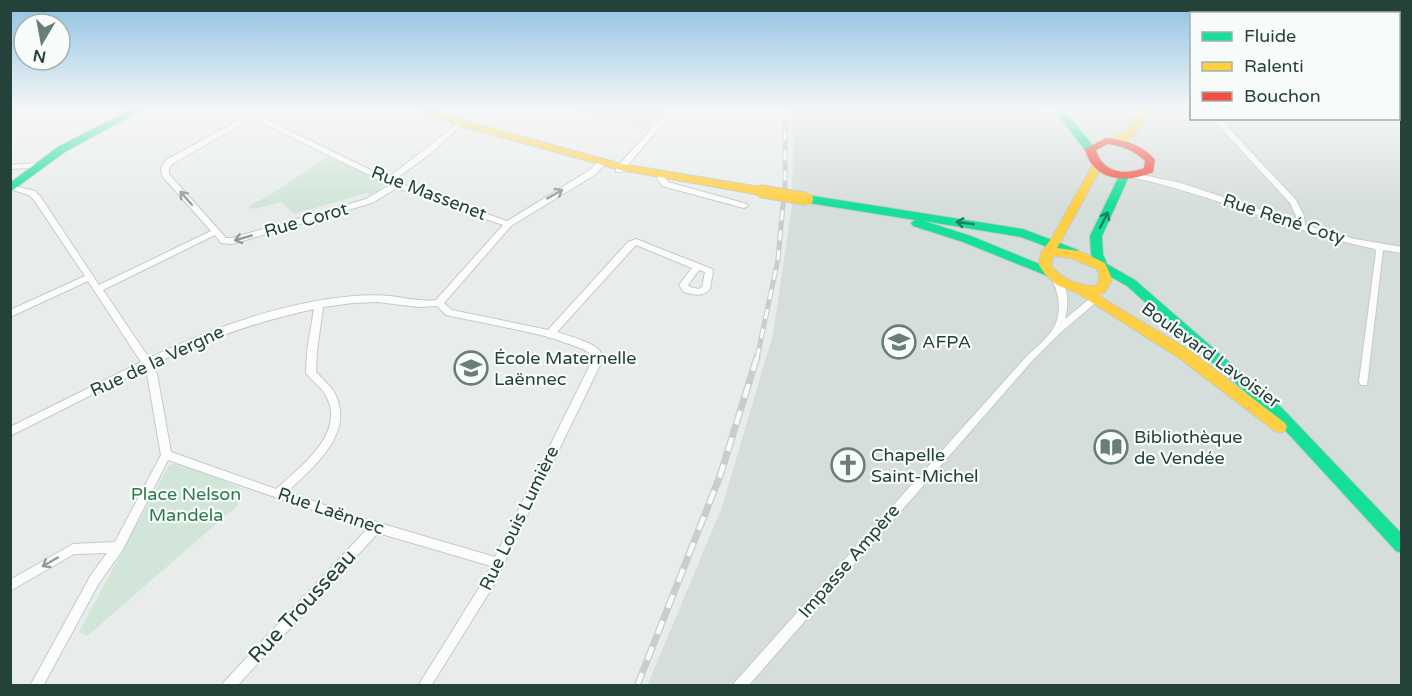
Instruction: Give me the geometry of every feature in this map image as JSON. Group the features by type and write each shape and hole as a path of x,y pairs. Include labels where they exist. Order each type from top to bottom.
{"main road":[{"path":"11,188 38,165 77,141"},
{"path":"525,141 661,178 678,178"},
{"path":"1084,141 1097,166 1105,171 1131,176 1149,170 1151,165 1150,160 1139,149 1136,141"},
{"path":"1090,149 1109,141"},
{"path":"1113,141 1139,149"},
{"path":"1052,275 1045,266 1050,249 1097,166"},
{"path":"620,168 1023,233 1057,228 1068,219"},
{"path":"1092,293 1105,286 1106,277 1097,254 1096,236 1131,176"},
{"name":"Boulevard Lavoisier","path":"852,206 939,230 1092,293 1208,370 1314,455"},
{"path":"1023,233 1050,249"},
{"name":"Boulevard Lavoisier","path":"1050,249 1074,253 1131,283 1233,371 1276,412 1401,546"}],"street":[{"path":"98,289 215,232 165,174 165,168 169,162 205,141"},
{"name":"Rue Massenet","path":"307,141 392,182 508,224"},
{"name":"Rue Corot","path":"215,232 224,241 232,242 369,201 439,141"},
{"path":"620,168 643,141"},
{"path":"1237,141 1293,202 1300,216 1301,226"},
{"path":"439,303 508,224 593,172 601,163"},
{"path":"10,169 38,165"},
{"name":"Rue René Coty","path":"1151,165 1168,181"},
{"path":"10,169 26,175"},
{"name":"Rue René Coty","path":"1131,176 1168,181 1301,226 1378,247 1401,250"},
{"path":"661,178 665,184 744,206"},
{"path":"11,188 32,193 37,198 146,362 152,374 166,455 118,548 94,579 36,686"},
{"path":"549,335 617,259 636,242 698,266"},
{"path":"1364,382 1380,252 1378,247"},
{"name":"Impasse Ampère","path":"1052,275 1063,291 1065,303 1057,331"},
{"path":"10,314 90,277"},
{"name":"Impasse Ampère","path":"739,686 928,471 1092,293"},
{"name":"Rue de la Vergne","path":"10,432 146,362 224,329 319,304 358,298 430,305 439,303 449,313 590,346"},
{"path":"279,493 321,455 333,433 336,411 329,392 311,373 319,304"},
{"name":"Rue Louis Lumière","path":"424,686 488,584 596,363 597,354 590,346"},
{"name":"Rue Laënnec","path":"166,455 376,527 497,563"},
{"name":"Rue Trousseau","path":"228,686 376,527"},
{"path":"10,586 73,549 118,548"}],"shaded area":[{"path":"793,141 1401,141 1401,685 647,686 722,507 773,334 792,205"}],"green space":[{"path":"327,157 385,182 380,192 371,197 367,193 294,214 282,202 253,209 248,207 278,190"},
{"name":"Place Nelson Mandela","path":"180,463 241,488 237,506 87,636 79,632 169,465"}],"railway":[{"path":"757,358 778,259 785,184 785,141"},
{"path":"637,686 720,476 757,357"}],"traffic: fast":[{"path":"10,189 62,149 76,141"},
{"path":"1084,141 1090,149"},
{"path":"1101,266 1097,254 1096,236 1124,176"},
{"path":"807,199 1023,233 1074,253"},
{"path":"917,223 967,239 1050,273"},
{"path":"1104,268 1131,283 1277,412 1402,546"}],"traffic: slow":[{"path":"528,141 621,167 760,191"},
{"path":"1047,253 1068,253 1101,266 1106,276 1104,285 1099,291 1076,288 1055,277 1045,265 1047,253 1058,238 1097,166"},
{"path":"760,191 807,199"},
{"path":"1082,291 1184,354 1280,427"}],"traffic: jam":[{"path":"1105,141 1090,149 1093,158 1104,171 1131,176 1149,170 1150,160 1141,152 1125,144 1109,141"}],"place":[{"name":"AFPA","path":"899,342"},
{"name":"École Maternelle Laënnec","path":"471,368"},
{"name":"Bibliothèque de Vendée","path":"1111,447"},
{"name":"Chapelle Saint-Michel","path":"848,465"}]}
